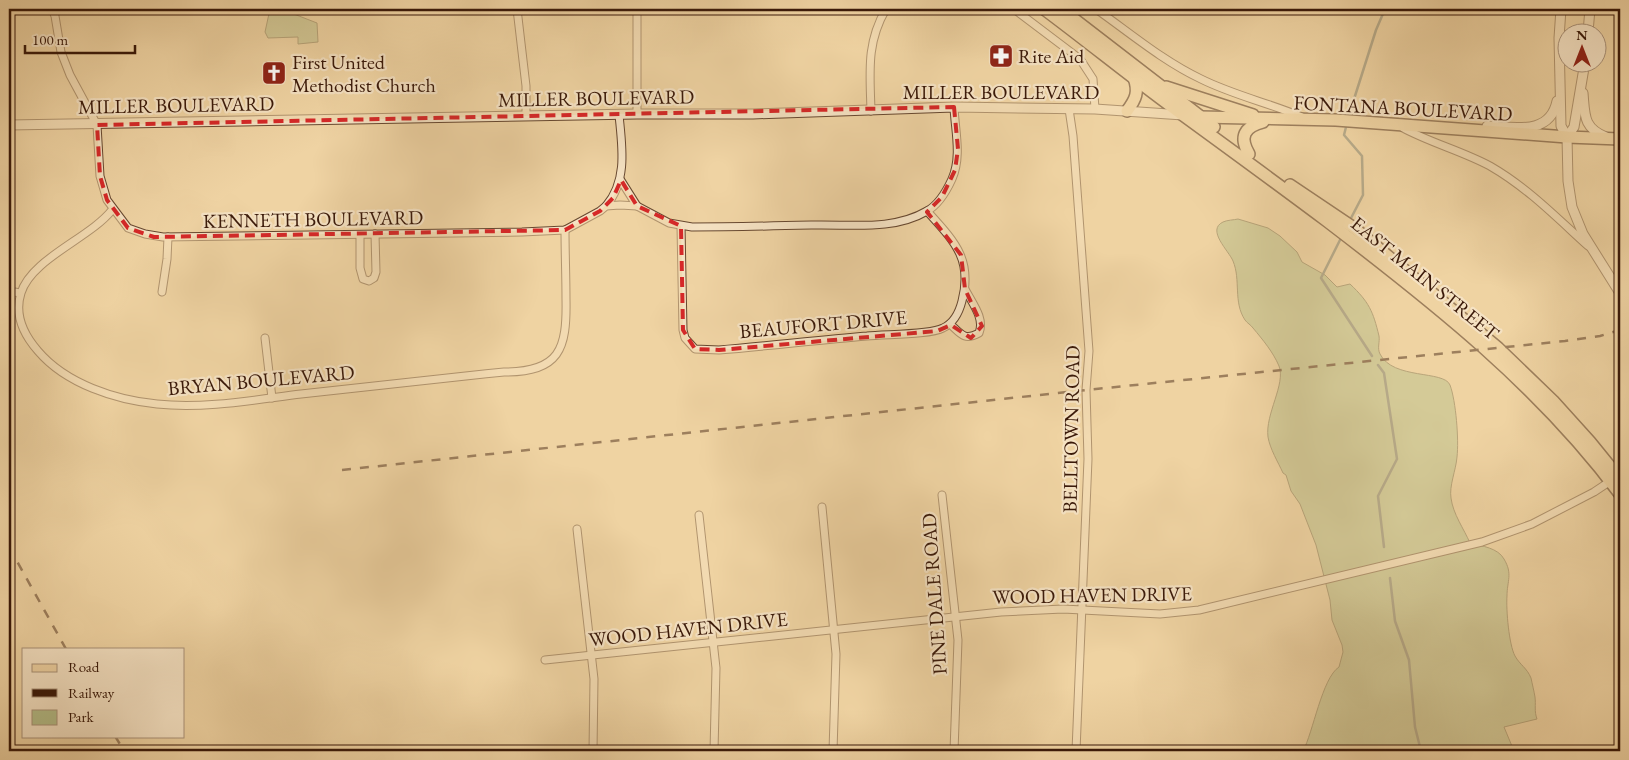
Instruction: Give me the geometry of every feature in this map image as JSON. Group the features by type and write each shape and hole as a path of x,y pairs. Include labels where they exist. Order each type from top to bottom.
{"main road":[{"name":"EAST MAIN STREET","path":"1044,9 1183,116 1347,230"},
{"name":"EAST MAIN STREET","path":"1061,9 1347,230 1442,311 1526,386 1617,479 1620,494"},
{"path":"1127,111 1136,97 1137,87 1134,78"},
{"path":"1160,84 1270,120"},
{"name":"FONTANA BOULEVARD","path":"1183,116 1270,120 1336,120 1616,139"},
{"path":"1249,154 1243,140 1245,132 1252,125 1270,120"}],"street":[{"path":"52,9 55,16 61,52 70,75 97,125"},
{"path":"517,9 526,86 526,116"},
{"path":"637,9 637,114"},
{"path":"871,110 871,46 876,28 886,9"},
{"path":"1014,9 1080,59 1093,79 1095,109"},
{"path":"1096,9 1181,68 1237,95 1284,109 1310,120"},
{"path":"1561,9 1559,38 1561,126 1567,137 1568,181 1572,208 1577,223 1620,293"},
{"path":"1589,22 1590,9"},
{"path":"1567,137 1574,127 1584,72"},
{"path":"1450,129 1470,125 1527,128 1545,123 1555,112 1560,81"},
{"path":"1582,84 1586,122 1595,132 1616,139"},
{"path":"1561,96 1579,98"},
{"path":"606,206 637,206 668,223 681,226 891,224 927,212 942,198 952,180 958,149 955,136 954,107"},
{"name":"MILLER BOULEVARD","path":"9,125 97,125 637,114 753,114 954,107 1095,109 1183,116"},
{"name":"BELLTOWN ROAD","path":"1069,109 1073,136 1089,351 1086,390 1088,459 1076,751"},
{"name":"KENNETH BOULEVARD","path":"97,125 102,184 112,210 128,228 154,237 360,235 565,230 600,211 613,198 620,179 622,161 619,115"},
{"path":"1398,125 1488,165 1516,182 1548,208 1595,253"},
{"path":"620,179 637,206"},
{"path":"9,291 20,293 27,280 39,267 93,227 112,210"},
{"path":"927,212 949,236 961,255 967,282 965,289 960,310 950,324 966,337 971,338 979,333 982,326 981,319 965,289"},
{"name":"BEAUFORT DRIVE","path":"681,226 683,330 685,338 695,349 727,350 937,331 950,324"},
{"name":"BRYAN BOULEVARD","path":"20,293 19,318 25,333 34,347 55,367 92,387 121,397 160,404 205,405 516,372 538,367 546,363 555,357 560,349 566,331 565,230"},
{"path":"360,235 360,272 363,279 369,281 374,278 376,272 375,234"},
{"path":"162,292 168,237"},
{"path":"265,338 272,398"},
{"name":"WOOD HAVEN DRIVE","path":"545,660 1031,610 1082,610 1160,614 1199,610 1468,546 1508,534 1532,524 1617,479"},
{"name":"PINE DALE ROAD","path":"942,495 956,617 958,667 954,751"},
{"path":"822,507 836,654 833,751"},
{"path":"700,515 714,642 716,687 714,751"},
{"path":"578,529 594,688 593,751"}],"highlighted area":[{"path":"954,107 958,149 955,170 942,197 927,212 961,255 965,289 982,326 971,338 951,325 937,331 719,350 695,349 683,330 681,226 637,206 621,180 613,198 600,211 565,230 154,237 128,228 107,200 100,176 97,125"}],"green space":[{"path":"270,9 281,9 317,23 318,42 298,44 298,37 268,38 265,32"},
{"path":"1238,219 1268,228 1280,236 1297,252 1302,262 1325,275 1337,287 1350,284 1362,296 1372,313 1379,336 1379,352 1386,362 1406,371 1438,377 1446,380 1450,385 1458,441 1451,488 1452,504 1470,543 1498,552 1507,564 1509,573 1507,610 1511,644 1515,656 1531,678 1535,697 1537,719 1504,727 1514,751 1303,751 1323,694 1333,673 1339,667 1343,652 1332,620 1330,600 1316,545 1300,504 1291,491 1286,475 1283,473 1269,442 1269,419 1280,381 1279,366 1267,346 1241,313 1237,276 1233,261 1218,235 1218,226 1225,221"}],"waterway":[{"path":"1348,118 1376,30 1385,9"},
{"path":"1347,123 1344,135 1362,156 1363,195 1350,220"},
{"path":"1342,236 1321,278 1372,356"},
{"path":"1378,365 1384,373 1397,459 1378,496 1384,547"},
{"path":"1390,578 1395,621 1409,660 1415,727 1421,751"}],"railway":[{"path":"342,470 1086,390 1565,341 1600,336 1620,330"},
{"path":"9,547 65,648"},
{"path":"116,738 124,751"}],"place":[{"name":"Rite Aid","path":"1001,56"},
{"name":"First United Methodist Church","path":"274,73"}]}
